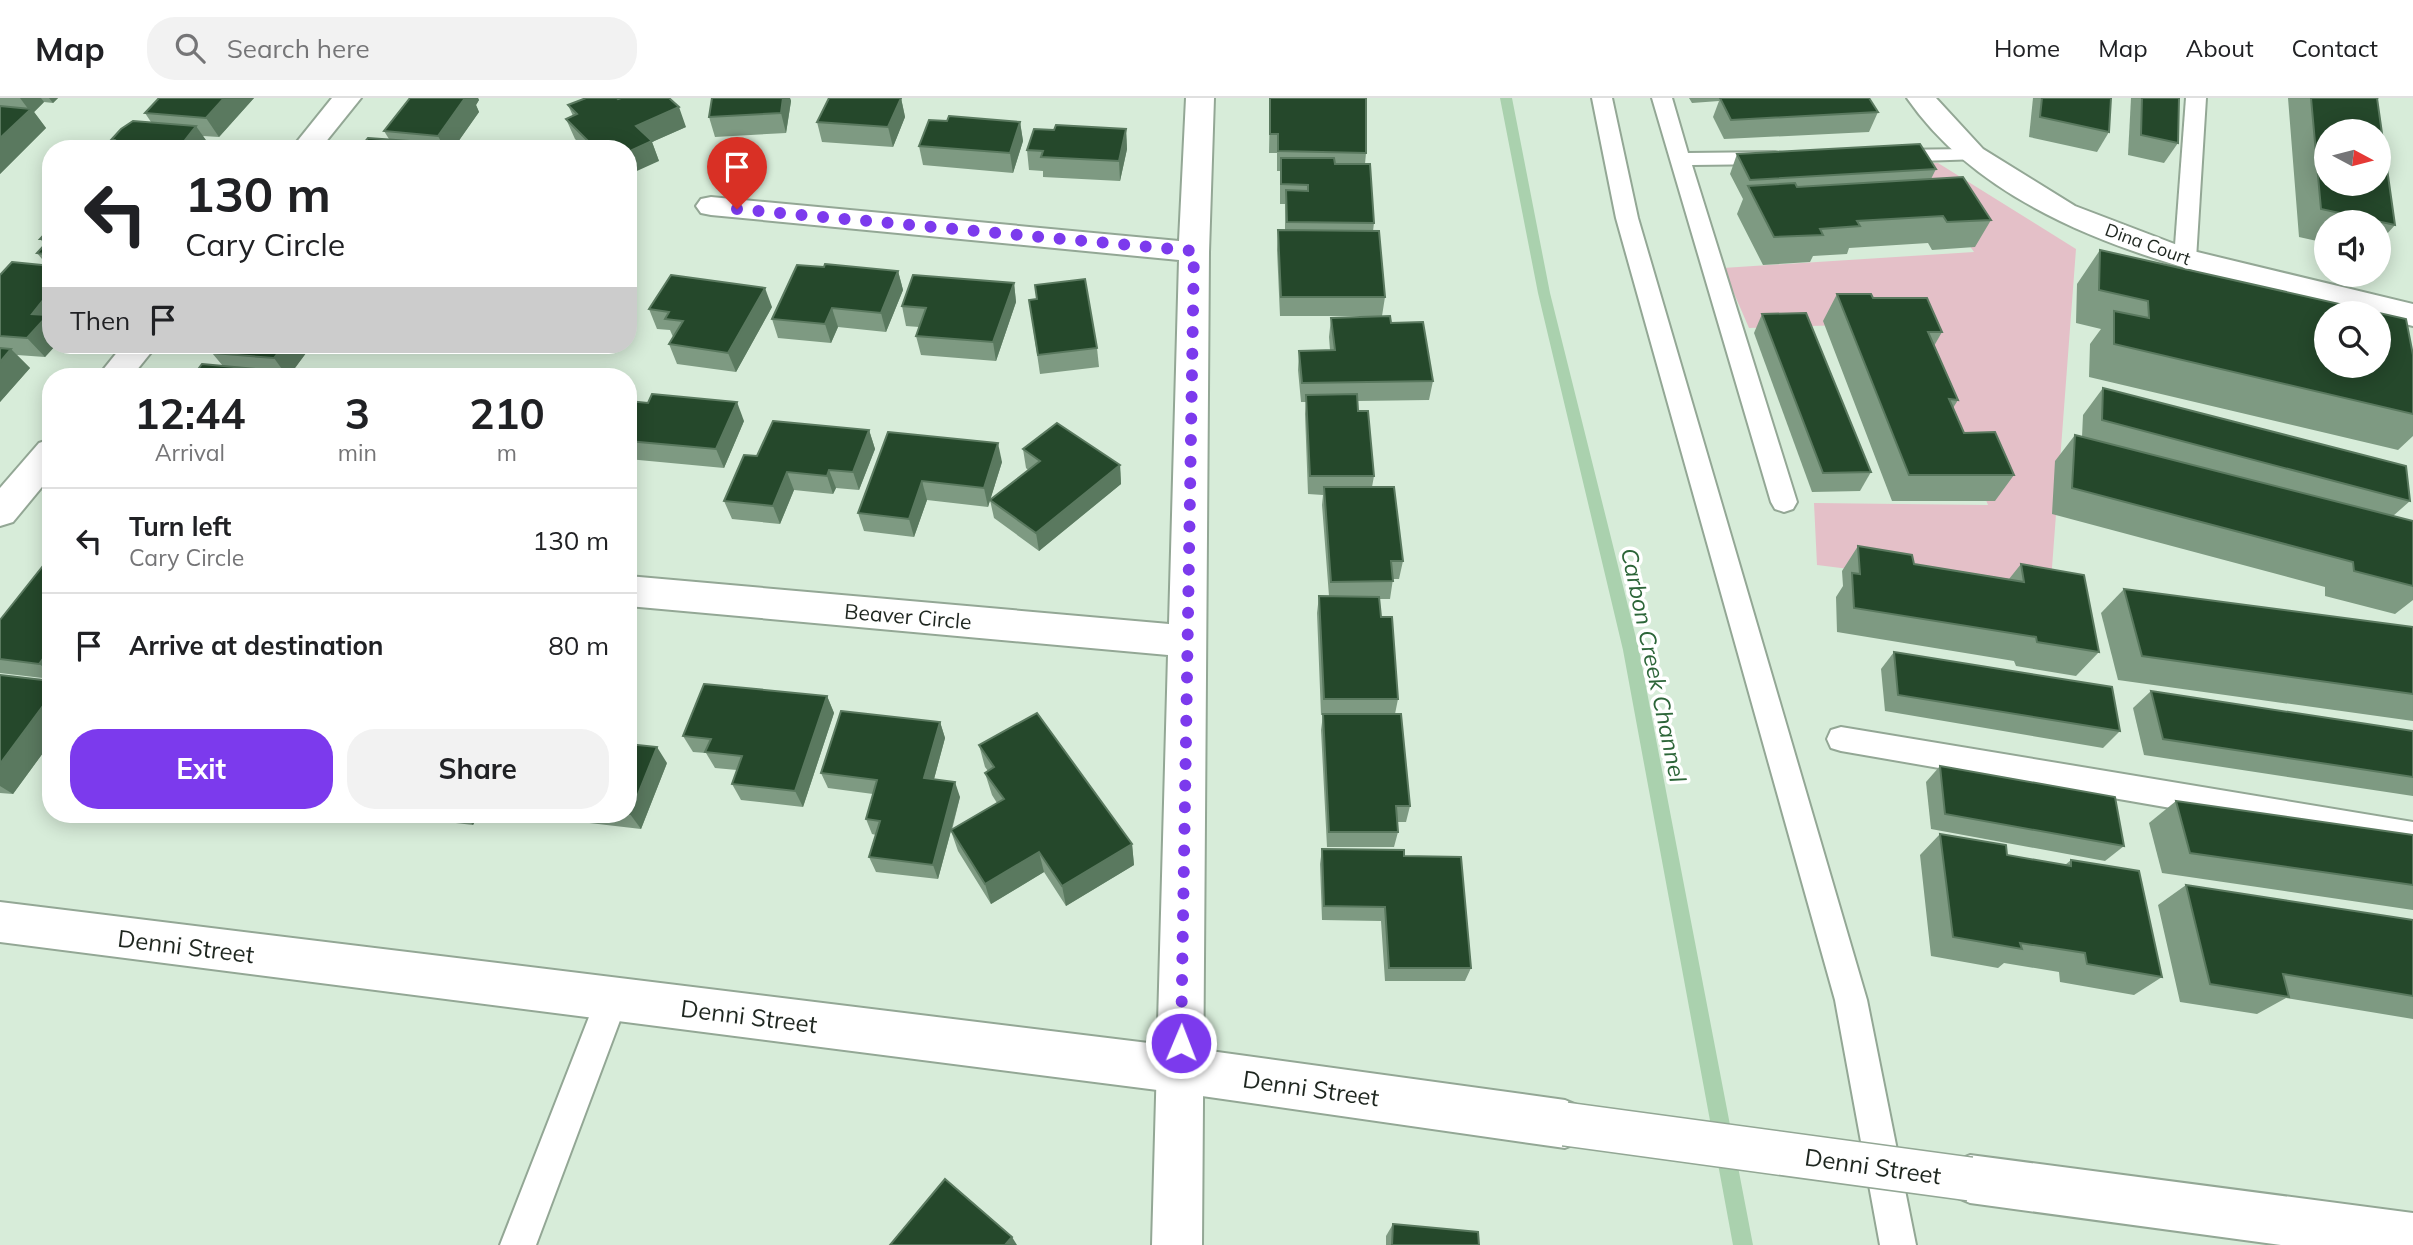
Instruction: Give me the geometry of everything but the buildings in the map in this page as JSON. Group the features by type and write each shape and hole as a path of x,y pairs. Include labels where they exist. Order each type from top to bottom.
{"street":[{"path":"312,140 347,98"},
{"path":"1177,1245 1194,251 1200,98"},
{"name":"Dina Court","path":"1921,98 1973,155 2065,213 2185,258 2413,315"},
{"path":"710,206 1194,251"},
{"path":"121,368 133,354"},
{"path":"0,513 42,463"},
{"name":"Beaver Circle","path":"637,592 1188,641"},
{"name":"Denni Street","path":"0,922 1181,1070 2413,1238"}],"lane":[{"path":"1602,98 1627,218 1851,1000 1898,1245"},
{"path":"1662,98 1705,252 1760,415 1784,502"},
{"path":"2185,258 2196,98"},
{"path":"1875,156 1973,155"},
{"path":"1680,159 1792,158"},
{"path":"1841,739 2413,836"},
{"path":"518,1245 612,999"}],"shaded area":[{"path":"1938,163 2076,249 2050,594 1817,565 1814,503 1988,505 1913,323 1749,328 1723,268 1974,252 1913,164"}],"waterway":[{"name":"Carbon Creek Channel","path":"1506,98 1544,293 1631,650 1743,1245"}],"route":[{"path":"737,209 1194,251 1181,1043"}]}
